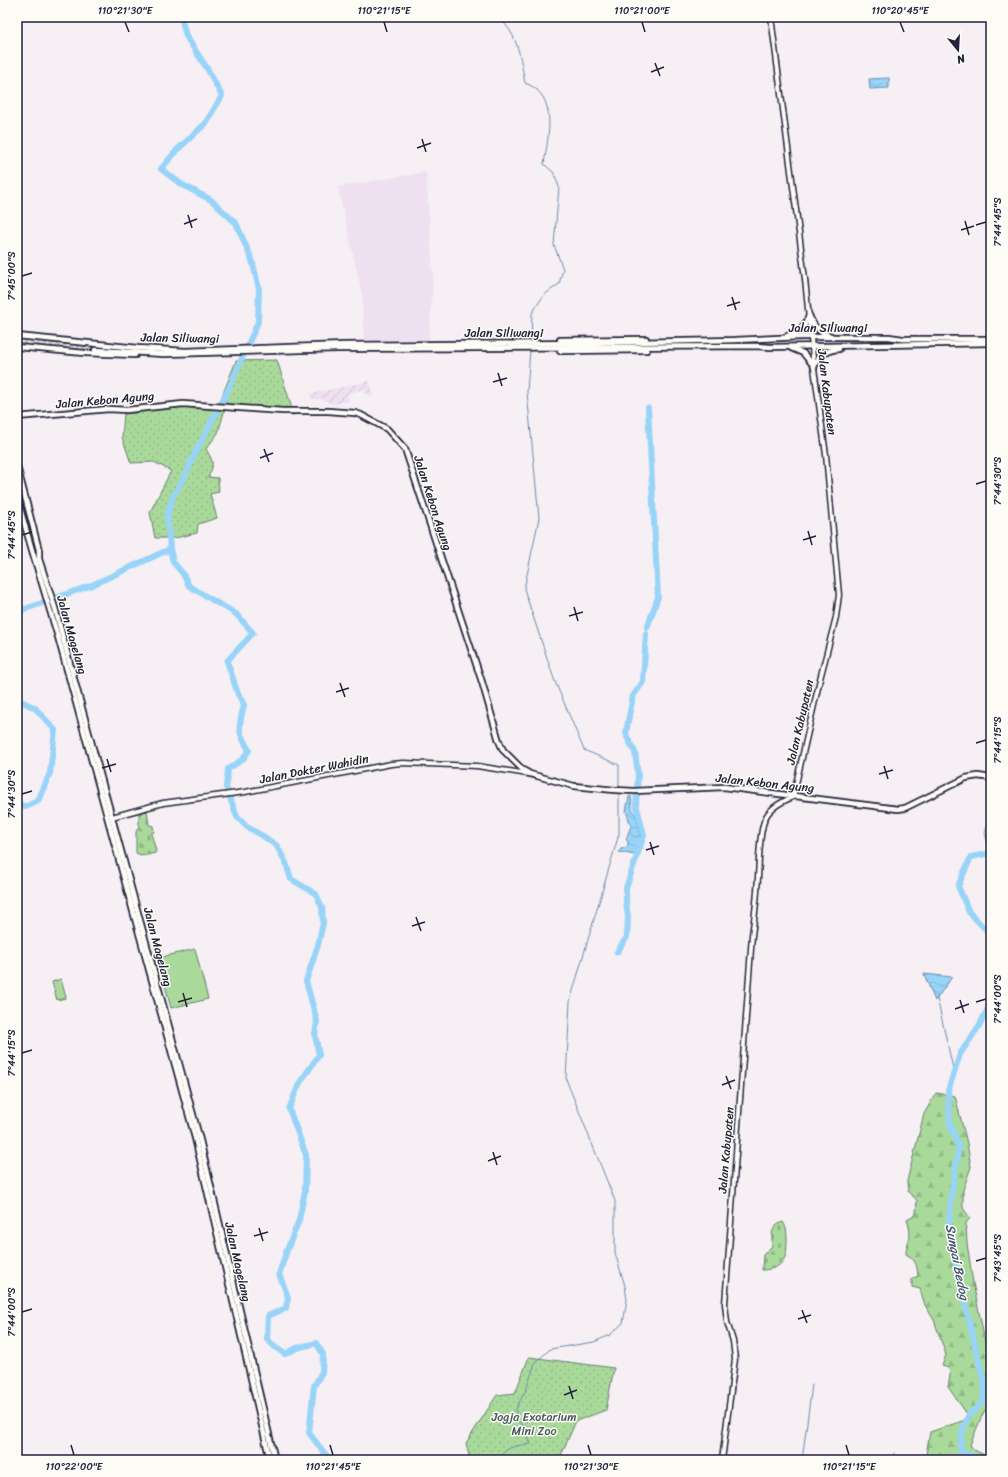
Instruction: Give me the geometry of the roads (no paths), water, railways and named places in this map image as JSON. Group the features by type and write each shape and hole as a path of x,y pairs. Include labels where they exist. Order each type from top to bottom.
{"main road":[{"name":"Jalan Kabupaten","path":"722,1460 735,1353 727,1322 725,1304 752,935 756,913 760,847 764,819 775,807 793,796 836,617 839,595 826,455 811,346 809,316 771,17"},
{"path":"809,316 818,330 838,338"},
{"path":"560,345 771,338 789,336 798,332 805,325 809,316"},
{"name":"Jalan Siliwangi","path":"17,336 185,351 282,348 309,345 516,346"},
{"name":"Jalan Siliwangi","path":"735,343 771,338 811,337 903,339 991,337"},
{"path":"977,337 991,337"},
{"path":"292,346 301,342 309,345"},
{"name":"Jalan Siliwangi","path":"282,348 299,352 560,345 735,343 770,347 991,343"},
{"path":"560,345 694,350 770,347"},
{"path":"780,346 800,351 814,367 816,362 826,352 836,349 862,346"},
{"path":"888,346 905,348 991,346"},
{"path":"17,347 130,356 144,354"},
{"name":"Jalan Siliwangi","path":"95,350 144,354 176,354 229,350"},
{"name":"Jalan Kebon Agung","path":"17,417 109,409 127,410 183,404 283,411 328,411 355,413 386,429 405,449 482,682 499,741 503,750 518,766 530,774"},
{"name":"Jalan Magelang","path":"17,466 37,543 47,591 112,817 275,1460"},
{"path":"17,478 39,558"},
{"name":"Jalan Magelang","path":"17,498 34,557 47,591"},
{"name":"Jalan Magelang","path":"52,608 136,913"},
{"name":"Jalan Dokter Wahidin","path":"112,817 163,803 245,792 391,764 403,763 477,766 521,772"},
{"name":"Jalan Kebon Agung","path":"521,772 574,786 622,791 724,787 891,808 903,808 966,778 978,776 991,778"},
{"name":"Jalan Magelang","path":"241,1328 270,1460"}],"water":[{"path":"889,78 889,88 870,89 869,79"},
{"path":"631,796 632,809 636,815 640,830 641,842 635,855 619,852 621,849 628,846 626,839 631,826 626,811 629,797"},
{"path":"924,974 952,977 935,1001"}],"waterway":[{"path":"17,612 92,585 170,549 167,515 173,496 185,476 196,451 228,390 258,322 259,289 252,260 236,223 211,200 181,184 161,169 177,150 205,124 222,96 208,70 186,36 181,17"},
{"path":"500,17 515,41 525,83 536,89 543,97 547,107 549,130 544,164 554,173 559,187 554,245 563,269 559,284 544,295 532,313 531,341"},
{"path":"530,350 527,392 539,518 524,589 554,679 584,750 619,765 619,788"},
{"path":"647,628 658,597 648,408"},
{"path":"170,549 173,562 183,574 189,586 219,604"},
{"path":"223,606 236,614 253,633 227,661 238,694 244,705 240,723 240,732 249,750 243,759 228,769 226,787 237,817 247,827 277,846 286,863 291,879 316,894 322,907 323,923 318,945 306,981 317,1021 315,1035 319,1055 299,1084 289,1109 306,1155 305,1191 299,1220 279,1274 288,1297 286,1308 268,1316 267,1339 285,1354 297,1348 316,1343 323,1354 322,1372 314,1386 309,1433 330,1460"},
{"path":"617,952 627,937 628,917 626,888 644,835 636,804 638,775 635,752 626,732 633,696 643,682 646,634"},
{"path":"17,699 35,708 55,730 50,773 38,801 25,807 17,802"},
{"path":"497,1460 507,1449 520,1445 531,1444 528,1437 528,1429 515,1419 517,1406 526,1390 535,1363 550,1349 594,1342 610,1335 623,1323 627,1300 625,1286 615,1253 615,1201 566,1079 570,1001 619,834 619,792"},
{"path":"988,843 985,831 991,820"},
{"name":"Sungai Bedog","path":"991,853 971,857 958,886 969,912 991,935"},
{"path":"937,998 954,1073"},
{"name":"Sungai Bedog","path":"985,1460 961,1452 960,1447 962,1433 968,1416 982,1403 985,1387 957,1270 949,1224 952,1189 959,1146 950,1125 948,1091 960,1054 979,1026 991,1003"},
{"path":"802,1460 812,1385"},
{"path":"892,1460 894,1453"}],"tunnel":[{"path":"17,341 95,350"}],"park label":[{"name":"Jogja Exotarium Mini Zoo","path":"534,1424"}]}
